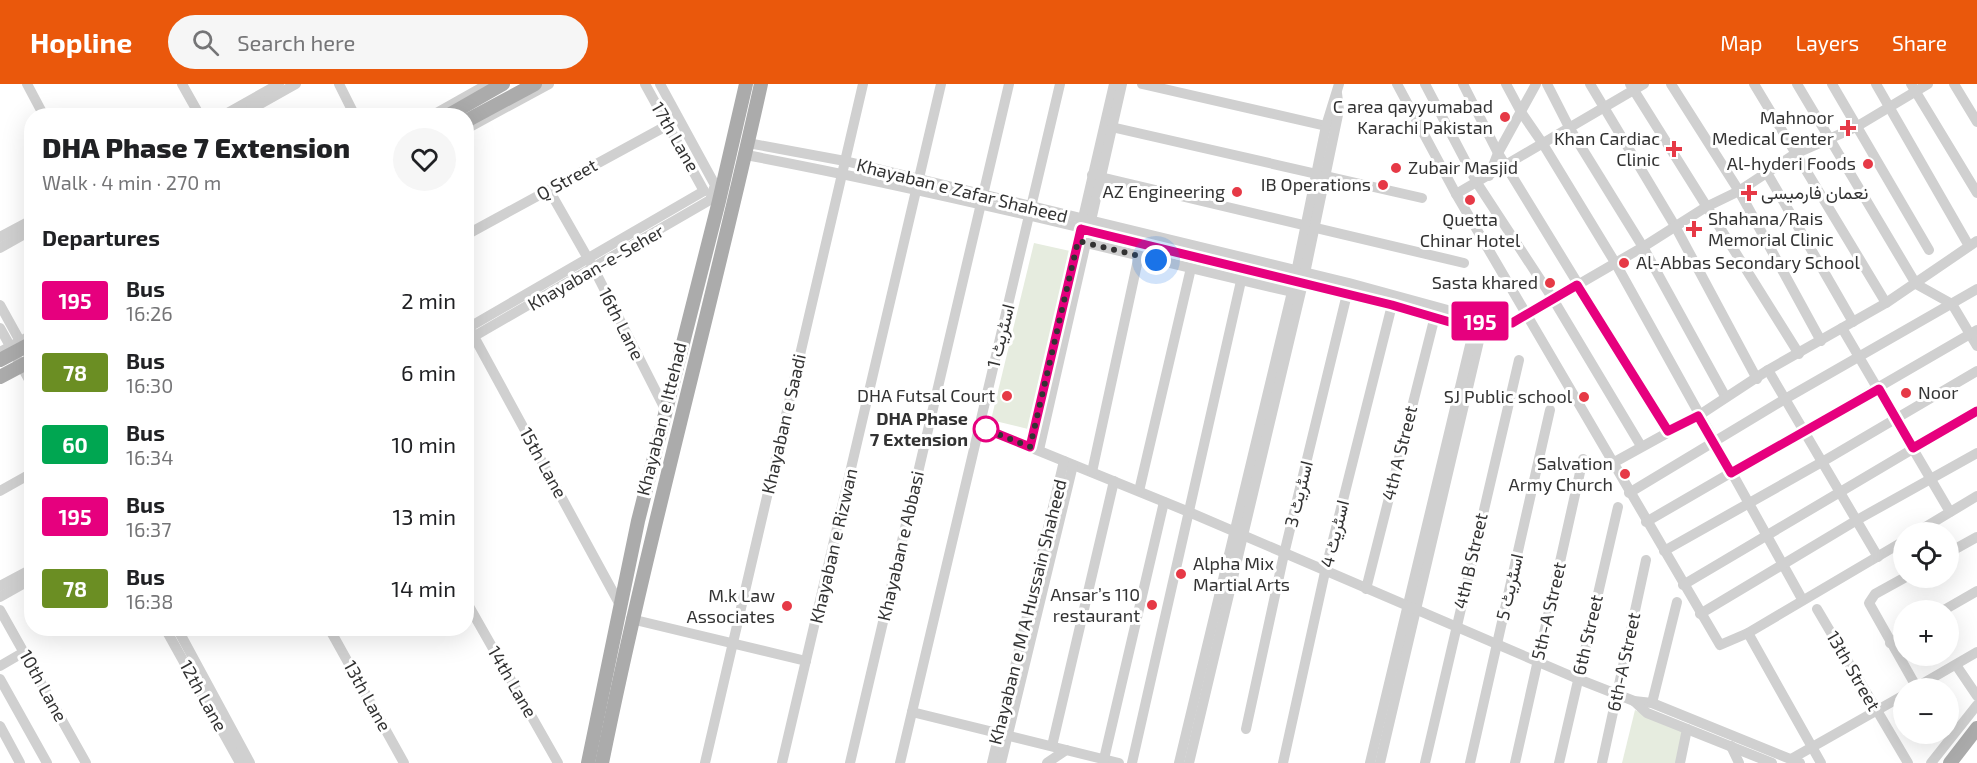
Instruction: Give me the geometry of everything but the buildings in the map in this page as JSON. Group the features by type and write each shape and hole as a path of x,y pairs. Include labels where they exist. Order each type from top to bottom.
{"main road":[{"path":"461,108 503,84"},
{"path":"474,117 535,84"},
{"name":"Khayaban e Ittehad","path":"588,763 619,603 666,411 713,191 746,84"},
{"name":"Khayaban e Ittehad","path":"602,763 631,619 761,84"},
{"path":"0,360 16,347"},
{"path":"0,377 24,366"},
{"path":"1950,763 1977,728"}],"street":[{"path":"27,84 40,108"},
{"path":"182,84 196,108"},
{"path":"236,108 279,84"},
{"path":"253,108 296,84"},
{"path":"339,84 351,108"},
{"path":"445,108 488,84"},
{"path":"474,125 549,84"},
{"name":"17th Lane","path":"645,84 668,125 713,191"},
{"name":"17th Lane","path":"660,84 713,191"},
{"name":"Khayaban e Saadi","path":"705,763 863,84"},
{"name":"Khayaban e Rizwan","path":"782,763 941,84"},
{"name":"Khayaban e Abbasi","path":"850,763 985,201 1009,84"},
{"name":"اسٹریٹ 1","path":"900,763 1027,211 1060,84"},
{"path":"1034,449 1083,242 1108,126 1114,84"},
{"path":"1108,126 1122,84"},
{"path":"1142,84 1326,126"},
{"path":"1397,84 1456,194 1611,464 1700,614 1722,646 1893,548"},
{"path":"1425,84 1477,183 1553,299 1641,446"},
{"path":"1463,84 1498,153 1668,431"},
{"path":"1506,84 1521,112 1616,264 1698,416 1802,599"},
{"path":"1490,176 1498,153 1536,84"},
{"path":"1547,84 1570,129 1643,247 1725,396"},
{"path":"1590,84 1675,226 1757,379"},
{"path":"1456,194 1604,109 1632,87 1644,84"},
{"path":"1671,84 1739,191 1821,341"},
{"path":"1754,84 1886,303"},
{"path":"1797,84 1831,138 1852,180 1916,284 1952,304 1973,332 1977,346"},
{"path":"1832,84 1929,250"},
{"path":"1611,464 1698,416 1725,396 1757,379 1768,370 1886,303 1973,243 1876,84"},
{"path":"1300,277 1347,294 1477,326 1512,323 1616,264 1706,207 1739,191 1795,154 1856,127 1889,108 1913,88 1928,84"},
{"path":"1954,84 1977,122"},
{"path":"1632,87 1799,354"},
{"path":"1320,175 1339,110 1338,88"},
{"path":"1189,763 1300,277 1320,175 1326,126 1338,88"},
{"path":"1913,88 1977,193"},
{"name":"Q Street","path":"474,231 668,125"},
{"path":"1108,126 1422,198"},
{"path":"747,149 842,173 919,185"},
{"name":"Khayaban e Zafar Shaheed","path":"747,149 845,161 919,185 1300,277"},
{"path":"1767,173 1853,322"},
{"path":"1097,176 1464,263"},
{"name":"16th Lane","path":"549,190 591,264 666,411"},
{"name":"Khayaban-e-Seher","path":"474,328 702,206 713,191"},
{"path":"0,237 24,224"},
{"path":"0,248 24,234"},
{"path":"1083,242 1292,292"},
{"path":"1092,472 1139,255"},
{"path":"1138,491 1191,268"},
{"path":"1179,763 1240,535 1292,292 1300,277"},
{"path":"1300,277 1472,314 1477,326 1412,609 1380,763"},
{"path":"1132,763 1241,280"},
{"path":"1629,493 1785,399 1977,289"},
{"name":"اسٹریٹ 3","path":"1246,729 1284,555 1347,294"},
{"path":"0,305 16,347"},
{"name":"اسٹریٹ 4","path":"1283,763 1325,572 1392,305"},
{"name":"4th A Street","path":"1366,589 1435,316"},
{"path":"0,328 16,347"},
{"path":"1842,328 1950,512"},
{"path":"1646,522 1879,389 1973,332"},
{"name":"15th Lane","path":"474,340 619,603"},
{"name":"4th B Street","path":"1425,763 1519,360"},
{"path":"0,384 24,367"},
{"path":"1768,370 1878,557"},
{"path":"1664,551 1749,505 1977,371"},
{"name":"اسٹریٹ 5","path":"1470,763 1550,410"},
{"path":"1683,585 1977,411"},
{"path":"978,426 1189,512 1284,555 1617,695 1634,701 1652,703 1796,761 1811,748 1893,701"},
{"path":"1700,614 1857,520 1977,453"},
{"name":"5th-A Street","path":"1515,763 1583,459"},
{"name":"Khayaban e M A Hussain Shaheed","path":"992,763 1003,734 1069,463"},
{"path":"0,491 24,478"},
{"path":"1052,746 1114,481"},
{"path":"1934,522 1977,496"},
{"path":"1104,759 1164,502"},
{"name":"6th Street","path":"1558,763 1618,507"},
{"path":"1959,547 1977,537"},
{"name":"6th-A Street","path":"1602,763 1646,560"},
{"path":"0,586 24,573"},
{"path":"0,597 24,584"},
{"path":"1893,584 1875,594 1869,603 1910,678"},
{"path":"1959,601 1977,591"},
{"path":"1652,703 1677,602"},
{"path":"1370,763 1412,609"},
{"name":"13th Street","path":"1817,609 1908,763"},
{"name":"10th Lane","path":"0,610 86,763"},
{"name":"14th Lane","path":"474,615 558,763"},
{"path":"631,619 806,662"},
{"path":"1748,633 1821,763"},
{"name":"12th Lane","path":"169,636 240,763"},
{"name":"12th Lane","path":"181,636 250,763"},
{"name":"13th Lane","path":"334,636 404,763"},
{"path":"0,666 24,652"},
{"path":"1959,663 1977,652"},
{"path":"1933,678 1954,666"},
{"path":"1957,666 1977,696"},
{"path":"0,679 47,763"},
{"path":"1634,701 1647,713 1772,763"},
{"path":"1959,724 1977,705"},
{"path":"912,712 1119,763"},
{"path":"0,726 20,763"},
{"path":"1680,763 1688,729"},
{"name":"Khayaban e M A Hussain Shaheed","path":"1001,763 1003,734"},
{"path":"1931,763 1943,744"},
{"path":"1731,746 1738,763"},
{"path":"1047,763 1066,750"}],"shaded area":[{"path":"1034,243 1070,251 1028,429 991,420"},
{"path":"1635,710 1684,732 1677,763 1622,763"}],"bus line":[{"name":"195","path":"978,426 1030,447 1081,229 1294,280 1467,325 1470,328 1483,320 1512,323 1577,285 1668,431 1698,416 1731,473 1879,389 1913,448 1977,411"}],"place":[{"name":"C area qayyumabad Karachi Pakistan","path":"1505,117"},
{"name":"Mahnoor Medical Center","path":"1848,128"},
{"name":"Khan Cardiac Clinic","path":"1674,149"},
{"name":"Al-hyderi Foods","path":"1868,164"},
{"name":"Zubair Masjid","path":"1396,168"},
{"name":"IB Operations","path":"1383,185"},
{"name":"AZ Engineering","path":"1237,192"},
{"name":"نعمان فارمیسی","path":"1749,193"},
{"name":"Quetta Chinar Hotel","path":"1470,200"},
{"name":"Shahana/Rais Memorial Clinic","path":"1694,229"},
{"name":"Al-Abbas Secondary School","path":"1624,263"},
{"name":"Sasta khared","path":"1550,283"},
{"name":"Noor","path":"1906,393"},
{"name":"DHA Futsal Court","path":"1007,396"},
{"name":"SJ Public school","path":"1584,397"},
{"name":"DHA Phase 7 Extension","path":"986,429"},
{"name":"Salvation Army Church","path":"1625,474"},
{"name":"Alpha Mix Martial Arts","path":"1181,574"},
{"name":"Ansar’s 110 restaurant","path":"1152,605"},
{"name":"M.k Law Associates","path":"787,606"}],"route":[{"path":"986,429 978,426 1030,447 1078,241 1156,260"}]}
